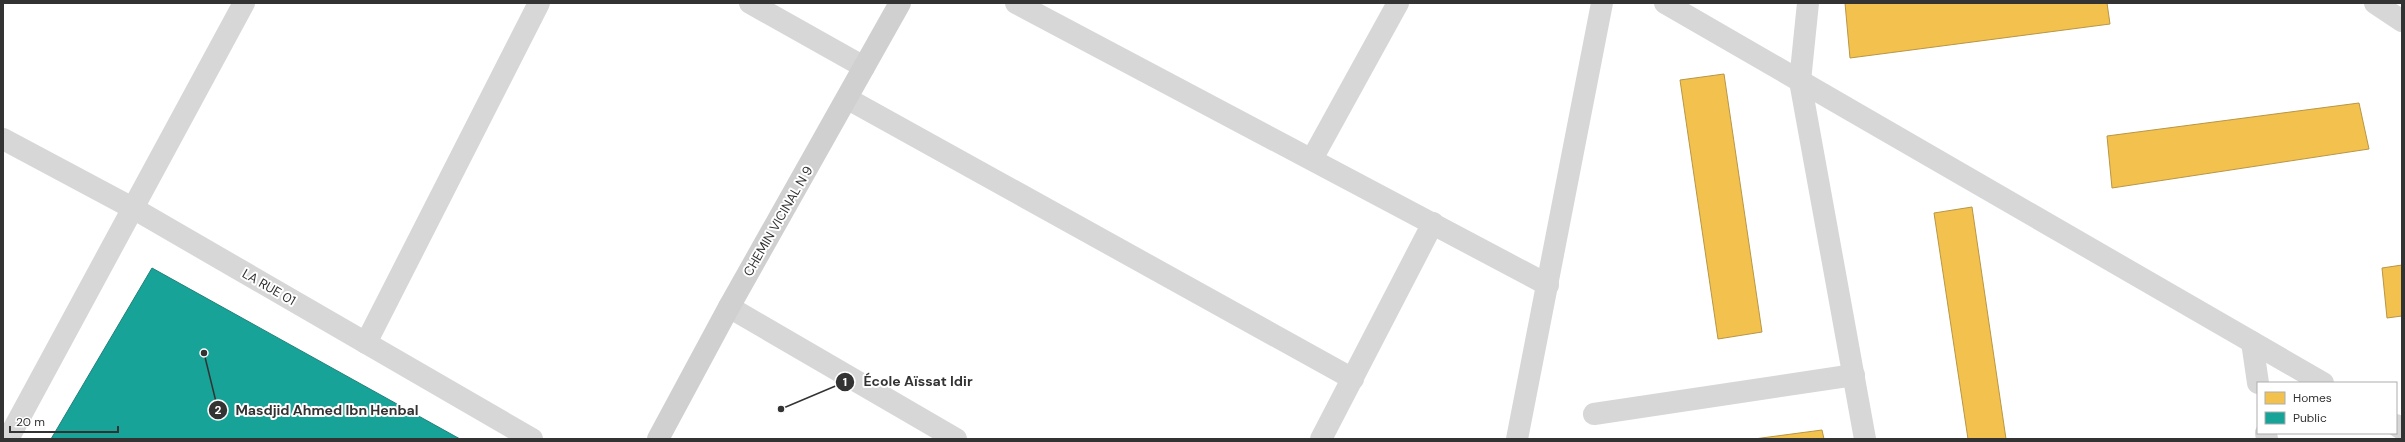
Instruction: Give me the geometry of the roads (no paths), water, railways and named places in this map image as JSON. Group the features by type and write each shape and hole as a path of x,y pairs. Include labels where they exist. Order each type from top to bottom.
{"street":[{"path":"8,439 244,3"},
{"path":"366,343 539,3"},
{"path":"750,3 864,67"},
{"name":"CHEMIN VICINAL N 9","path":"658,439 729,307 848,99 900,3"},
{"path":"1016,3 1433,223 1548,286"},
{"path":"1312,159 1398,3"},
{"path":"1517,439 1602,3"},
{"path":"1665,3 2321,382"},
{"path":"1808,3 1800,80 1865,439"},
{"path":"2375,3 2402,22"},
{"path":"848,99 1353,379"},
{"name":"LA RUE 01","path":"3,139 133,209 532,439"},
{"path":"1321,439 1433,223"},
{"path":"729,307 956,439"},
{"path":"2252,342 2258,382"},
{"path":"1594,414 1854,374"}],"place":[{"name":"Masdjid Ahmed Ibn Henbal","path":"204,353"},
{"name":"École Aïssat Idir","path":"781,409"}]}
